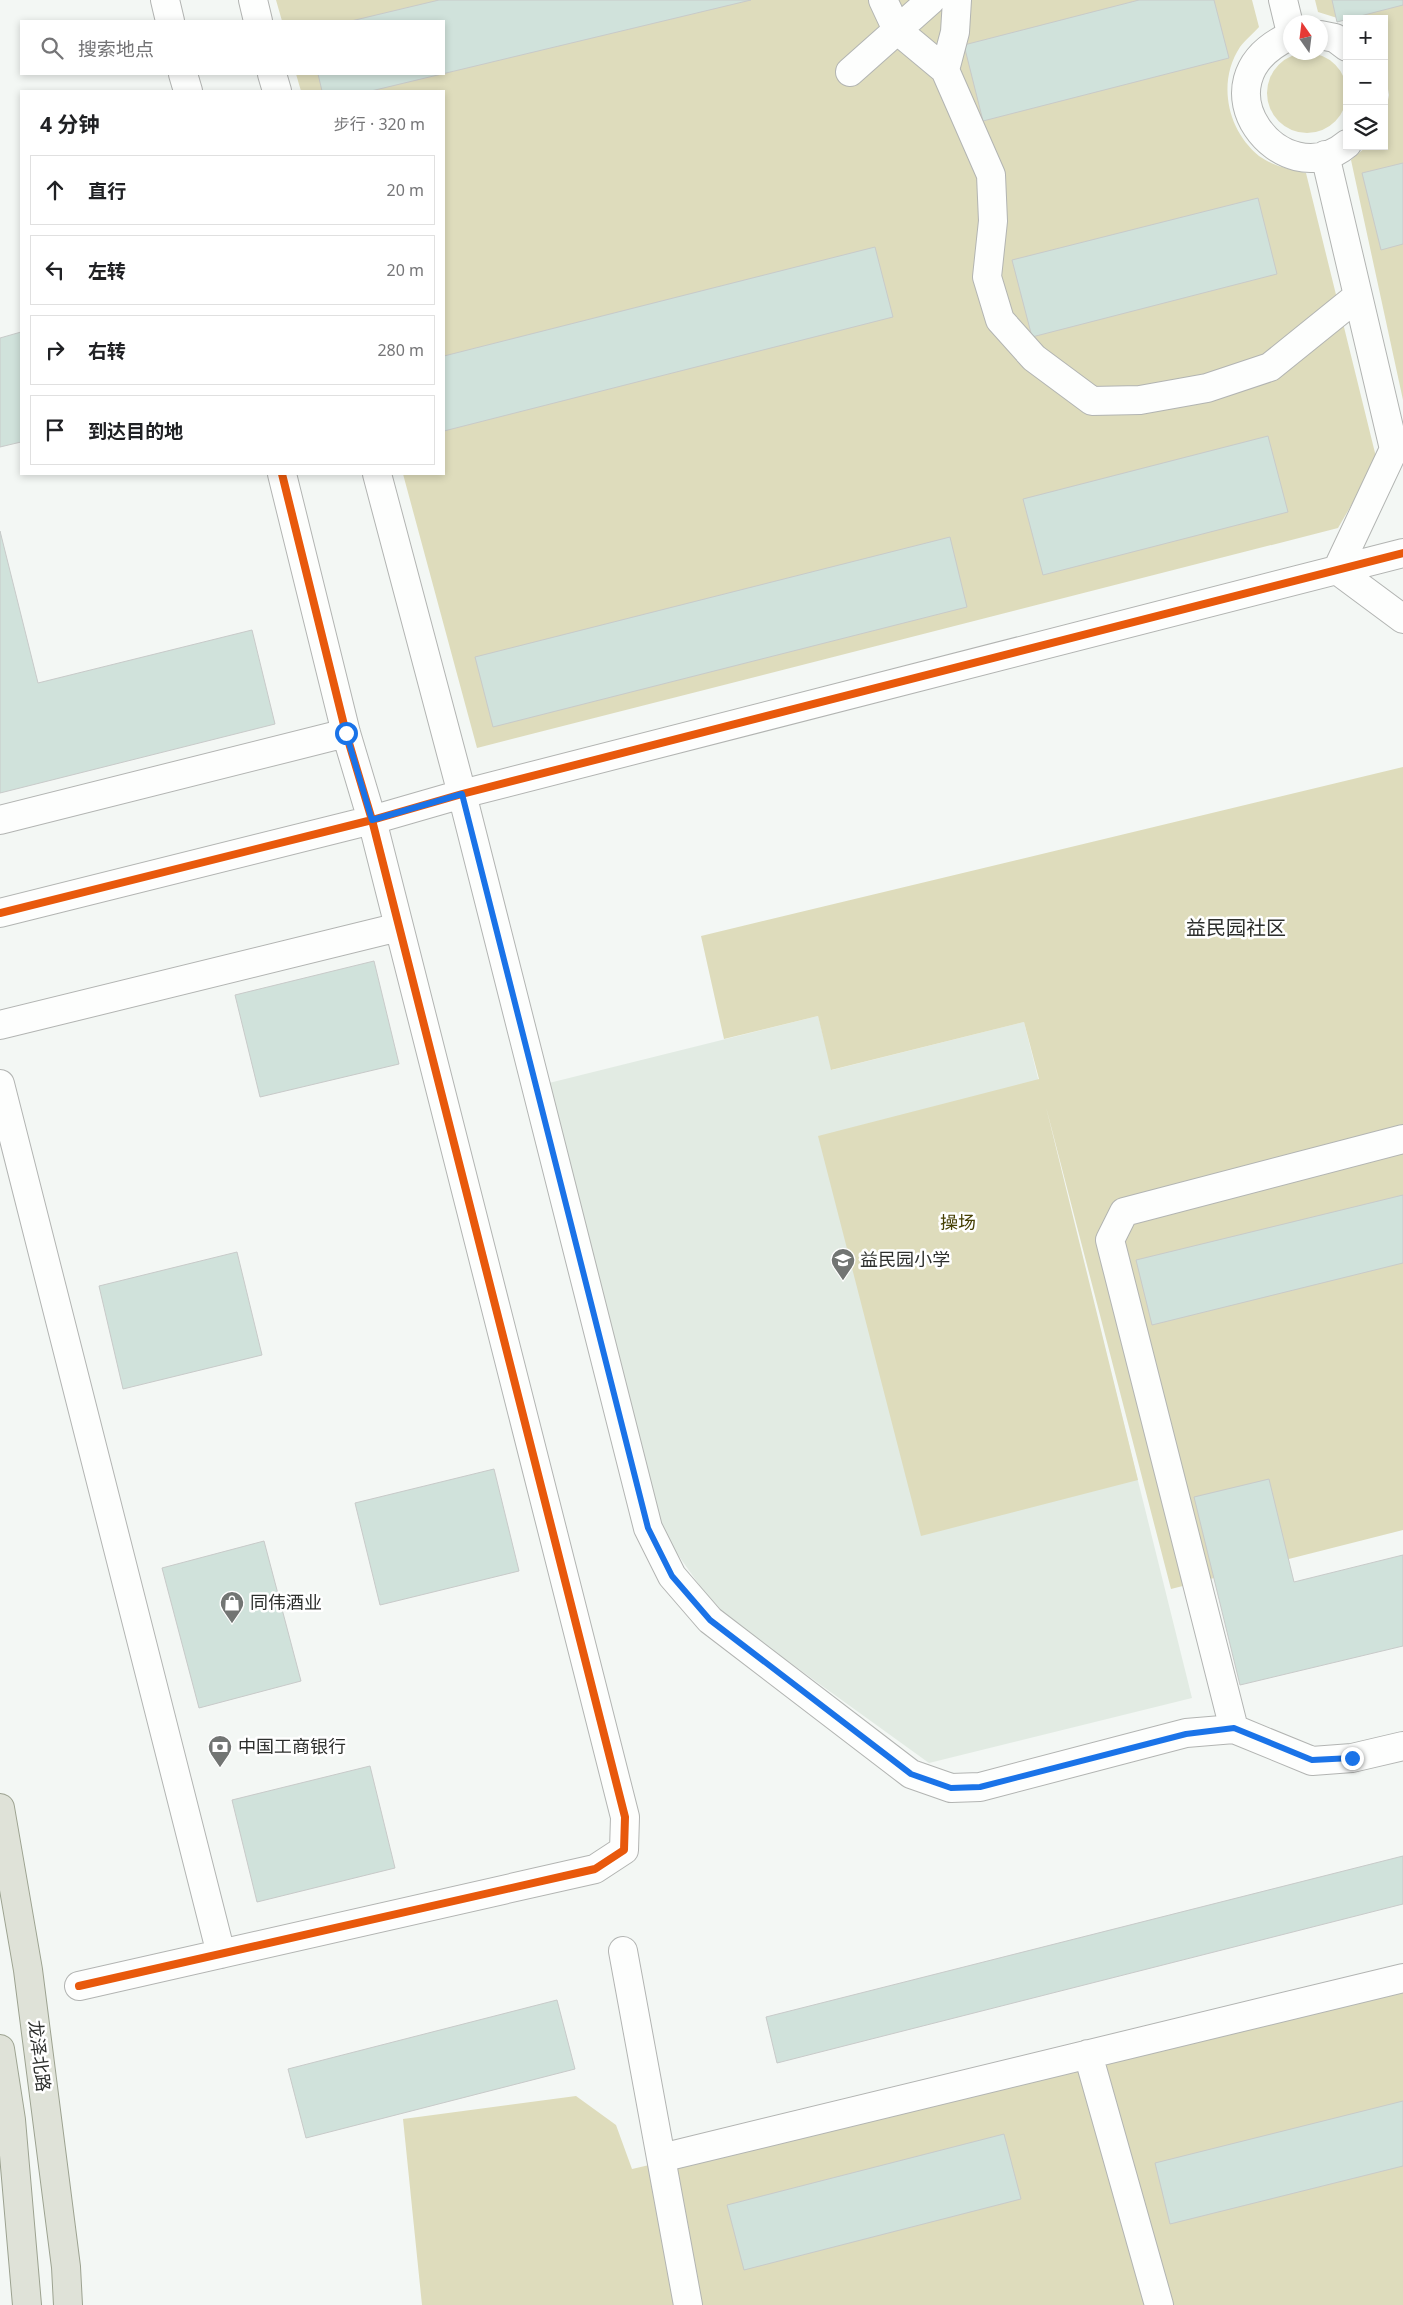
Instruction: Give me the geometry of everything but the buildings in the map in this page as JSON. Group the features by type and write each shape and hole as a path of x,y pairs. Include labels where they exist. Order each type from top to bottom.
{"main road":[{"name":"龙泽北路","path":"0,1808 28,1970 66,2267 68,2305"},
{"name":"龙泽北路","path":"0,2049 11,2120 27,2305"}],"street":[{"path":"165,0 170,20"},
{"path":"253,0 258,20"},
{"path":"883,0 897,30 945,70 991,175 993,221 987,277 1000,320 1034,358 1092,401 1140,400 1206,388 1270,368 1358,296"},
{"path":"850,72 931,0"},
{"path":"945,70 955,32 957,0"},
{"path":"1283,0 1287,15"},
{"path":"1328,37 1335,38 1343,44"},
{"path":"1283,39 1274,43 1260,56 1250,73 1246,92 1248,112 1256,130 1270,144 1287,153 1306,157 1336,149 1358,296 1399,452 1337,570"},
{"path":"183,75 188,90"},
{"path":"272,75 277,90"},
{"path":"78,1986 594,1869 624,1850 625,1817 372,820 346,733 282,475"},
{"path":"378,475 462,794 648,1528 672,1576 710,1620 911,1774 951,1788 980,1787 1186,1734 1234,1728 1312,1760 1352,1758 1403,1746"},
{"path":"0,913 372,820 462,794 1403,553"},
{"path":"1337,570 1403,619"},
{"path":"0,820 346,733"},
{"path":"0,1025 399,927"},
{"path":"0,1084 222,1954"},
{"path":"1234,1728 1110,1240 1124,1212 1403,1139"},
{"path":"623,1951 688,2305"},
{"path":"661,2158 1403,1978"},
{"path":"1088,2054 1159,2305"}],"shaded area":[{"name":"益民园小学","path":"818,1016 832,1070 1024,1022 1192,1698 929,1763 717,1610 659,1528 549,1083"}],"green space":[{"path":"276,0 1252,0 1259,27 1240,47 1233,61 1227,90 1229,105 1239,133 1259,156 1276,165 1306,173 1377,461 1338,528 477,748 403,475 445,475 445,90 301,90 296,75 445,75 445,20 282,20"},
{"path":"1315,0 1403,0 1403,400 1351,160 1362,150 1388,150 1388,15 1343,15 1343,20 1318,12"},
{"path":"1328,59 1336,64 1343,76 1343,110 1336,122 1315,133 1299,133 1278,122 1267,101 1267,85 1278,64 1284,60"},
{"name":"操场","path":"1403,767 1403,1530 1171,1589 1046,1107 1138,1480 921,1536 818,1136 1039,1079 1024,1022 831,1070 818,1016 724,1039 701,936"},
{"path":"1403,1991 1403,2305 422,2305 403,2119 576,2096 616,2125 632,2169"}],"cycle path":[{"path":"79,1986 595,1869 624,1850 625,1817 372,820 346,733 282,475"},
{"path":"0,913 372,820 462,794 1403,553"}],"place":[{"name":"益民园小学","path":"843,1281"},
{"name":"同伟酒业","path":"232,1624"},
{"name":"中国工商银行","path":"220,1768"}],"district":[{"name":"益民园社区","path":"1236,928"}],"route":[{"path":"346,733 372,820 462,794 648,1528 672,1576 710,1620 911,1774 951,1788 980,1787 1186,1734 1234,1728 1278,1748 1312,1760 1352,1758"}]}
